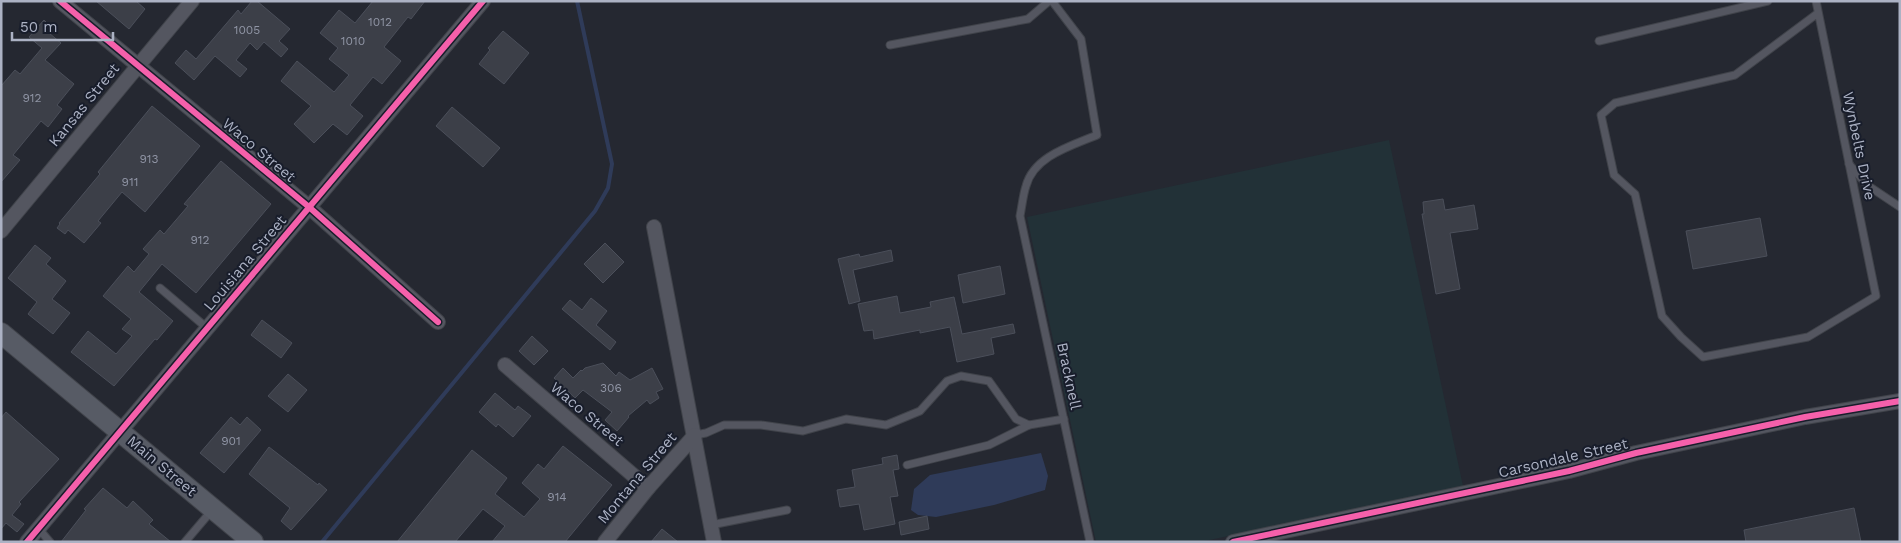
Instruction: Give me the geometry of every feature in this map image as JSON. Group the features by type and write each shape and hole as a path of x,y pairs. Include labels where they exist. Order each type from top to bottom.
{"street":[{"name":"Waco Street","path":"60,1 309,207 438,322"},
{"name":"Kansas Street","path":"1,231 192,1"},
{"name":"Louisiana Street","path":"27,542 483,1"},
{"path":"654,227 714,542"},
{"name":"Main Street","path":"1,333 253,542"},
{"name":"Waco Street","path":"505,365 648,488"},
{"name":"Carsondale Street","path":"1233,542 1569,471 1636,454 1805,417 1900,401"},
{"name":"Montana Street","path":"605,542 648,488 695,435"}],"lane":[{"path":"890,45 1028,19 1050,1"},
{"name":"Bracknell","path":"1050,1 1082,39 1097,135 1072,145 1038,163 1026,184 1020,216 1090,542"},
{"path":"1599,41 1768,1"},
{"name":"Wynbelts Drive","path":"1816,1 1876,296 1808,337 1703,357 1662,316 1635,194 1614,175 1602,115 1614,103 1735,75 1818,13"},
{"path":"1849,164 1868,185 1900,207"},
{"path":"160,288 207,328"},
{"path":"695,435 706,433 724,424 761,424 803,431 846,419 886,425 920,411 947,381 962,376 989,381 1016,419 1029,425"},
{"path":"907,465 989,445 1029,425 1064,419"},
{"path":"185,542 213,509"},
{"path":"711,524 787,510"},
{"path":"38,528 50,542"}],"shaded area":[{"path":"1389,140 1463,486 1200,542 1096,542 1027,217"}],"water":[{"path":"1041,453 1048,476 1045,490 994,505 936,517 918,515 911,510 914,489 930,475"}],"building":[{"path":"96,1 136,1 145,9 129,29"},
{"path":"252,1 257,1 290,29 279,41 288,49 281,57 264,42 257,50 250,43 236,60 247,69 240,77 215,56 194,80 175,63 186,50 196,59 238,10 241,14"},
{"path":"373,1 425,1 411,19 408,17 384,47 401,61 382,84 373,77 350,105 363,116 347,135 333,124 314,143 294,124 311,106 281,81 297,61 334,92 349,75 329,59 338,48 320,33 339,10 355,23"},
{"path":"44,20 53,29 49,33 61,43 45,60 74,84 57,105 62,109 48,127 41,121 13,155 20,160 1,182 1,86 15,70 20,74 42,48 29,37"},
{"path":"503,31 529,53 504,84 479,64 490,50 488,48"},
{"path":"152,106 200,146 145,212 122,192 98,221 101,223 84,243 68,230 65,234 57,228 59,223 100,174 98,172"},
{"path":"452,107 500,148 483,167 436,126"},
{"path":"221,161 271,204 196,293 162,264 139,292 173,321 114,386 71,352 88,331 116,354 132,336 122,329 131,319 103,296 128,266 134,272 149,254 143,249 160,230 164,234 188,206 184,204"},
{"path":"1443,199 1445,210 1474,205 1478,229 1450,233 1460,289 1436,294 1422,214 1424,214 1423,202"},
{"path":"1760,218 1767,256 1693,269 1686,231"},
{"path":"605,243 624,262 603,283 584,264"},
{"path":"35,245 51,258 46,264 66,281 52,299 70,313 53,334 28,314 37,302 8,278"},
{"path":"891,250 893,261 853,270 860,301 849,304 838,259 859,254 860,257"},
{"path":"1000,266 1005,294 963,303 958,275"},
{"path":"897,296 900,313 931,307 930,302 954,297 962,334 1013,324 1015,333 991,338 994,354 957,362 950,327 920,333 920,330 874,339 873,330 864,331 858,304"},
{"path":"591,298 607,311 596,325 616,342 610,350 562,309 570,300 582,310"},
{"path":"262,320 292,343 281,358 251,335"},
{"path":"532,336 548,351 534,365 519,351"},
{"path":"603,363 616,376 619,372 630,380 652,368 663,389 656,392 659,398 650,404 647,400 628,416 617,431 605,420 612,412 583,390 575,398 554,378 563,368 573,378 585,368"},
{"path":"288,374 307,390 288,412 268,396"},
{"path":"495,393 515,410 518,406 531,416 513,437 498,424 496,427 479,412"},
{"path":"6,412 59,459 19,502 21,504 12,515 24,524 17,532 6,523 1,529 1,418"},
{"path":"231,417 240,425 247,417 261,430 224,473 200,453"},
{"path":"563,446 612,485 565,542 492,542 505,526 483,509 455,542 397,542 472,450 507,478 495,494 524,517 540,499 522,483 538,464 544,469"},
{"path":"269,447 327,490 291,530 281,521 290,508 249,474"},
{"path":"897,455 899,469 893,470 898,496 890,497 895,524 864,530 859,504 840,507 837,490 855,487 852,470 883,464 882,458"},
{"path":"103,488 127,508 133,501 153,520 149,524 171,542 61,542 86,510 84,509"},
{"path":"1854,508 1861,542 1746,542 1744,530"},
{"path":"927,516 929,529 901,535 899,522"},
{"path":"662,529 678,542 651,542"}],"waterway":[{"path":"322,542 595,211 608,188 612,164 577,1"}],"cycle path":[{"path":"60,1 309,207 438,322"},
{"path":"27,542 483,1"},
{"path":"1233,542 1569,471 1636,453 1805,417 1900,401"}]}
